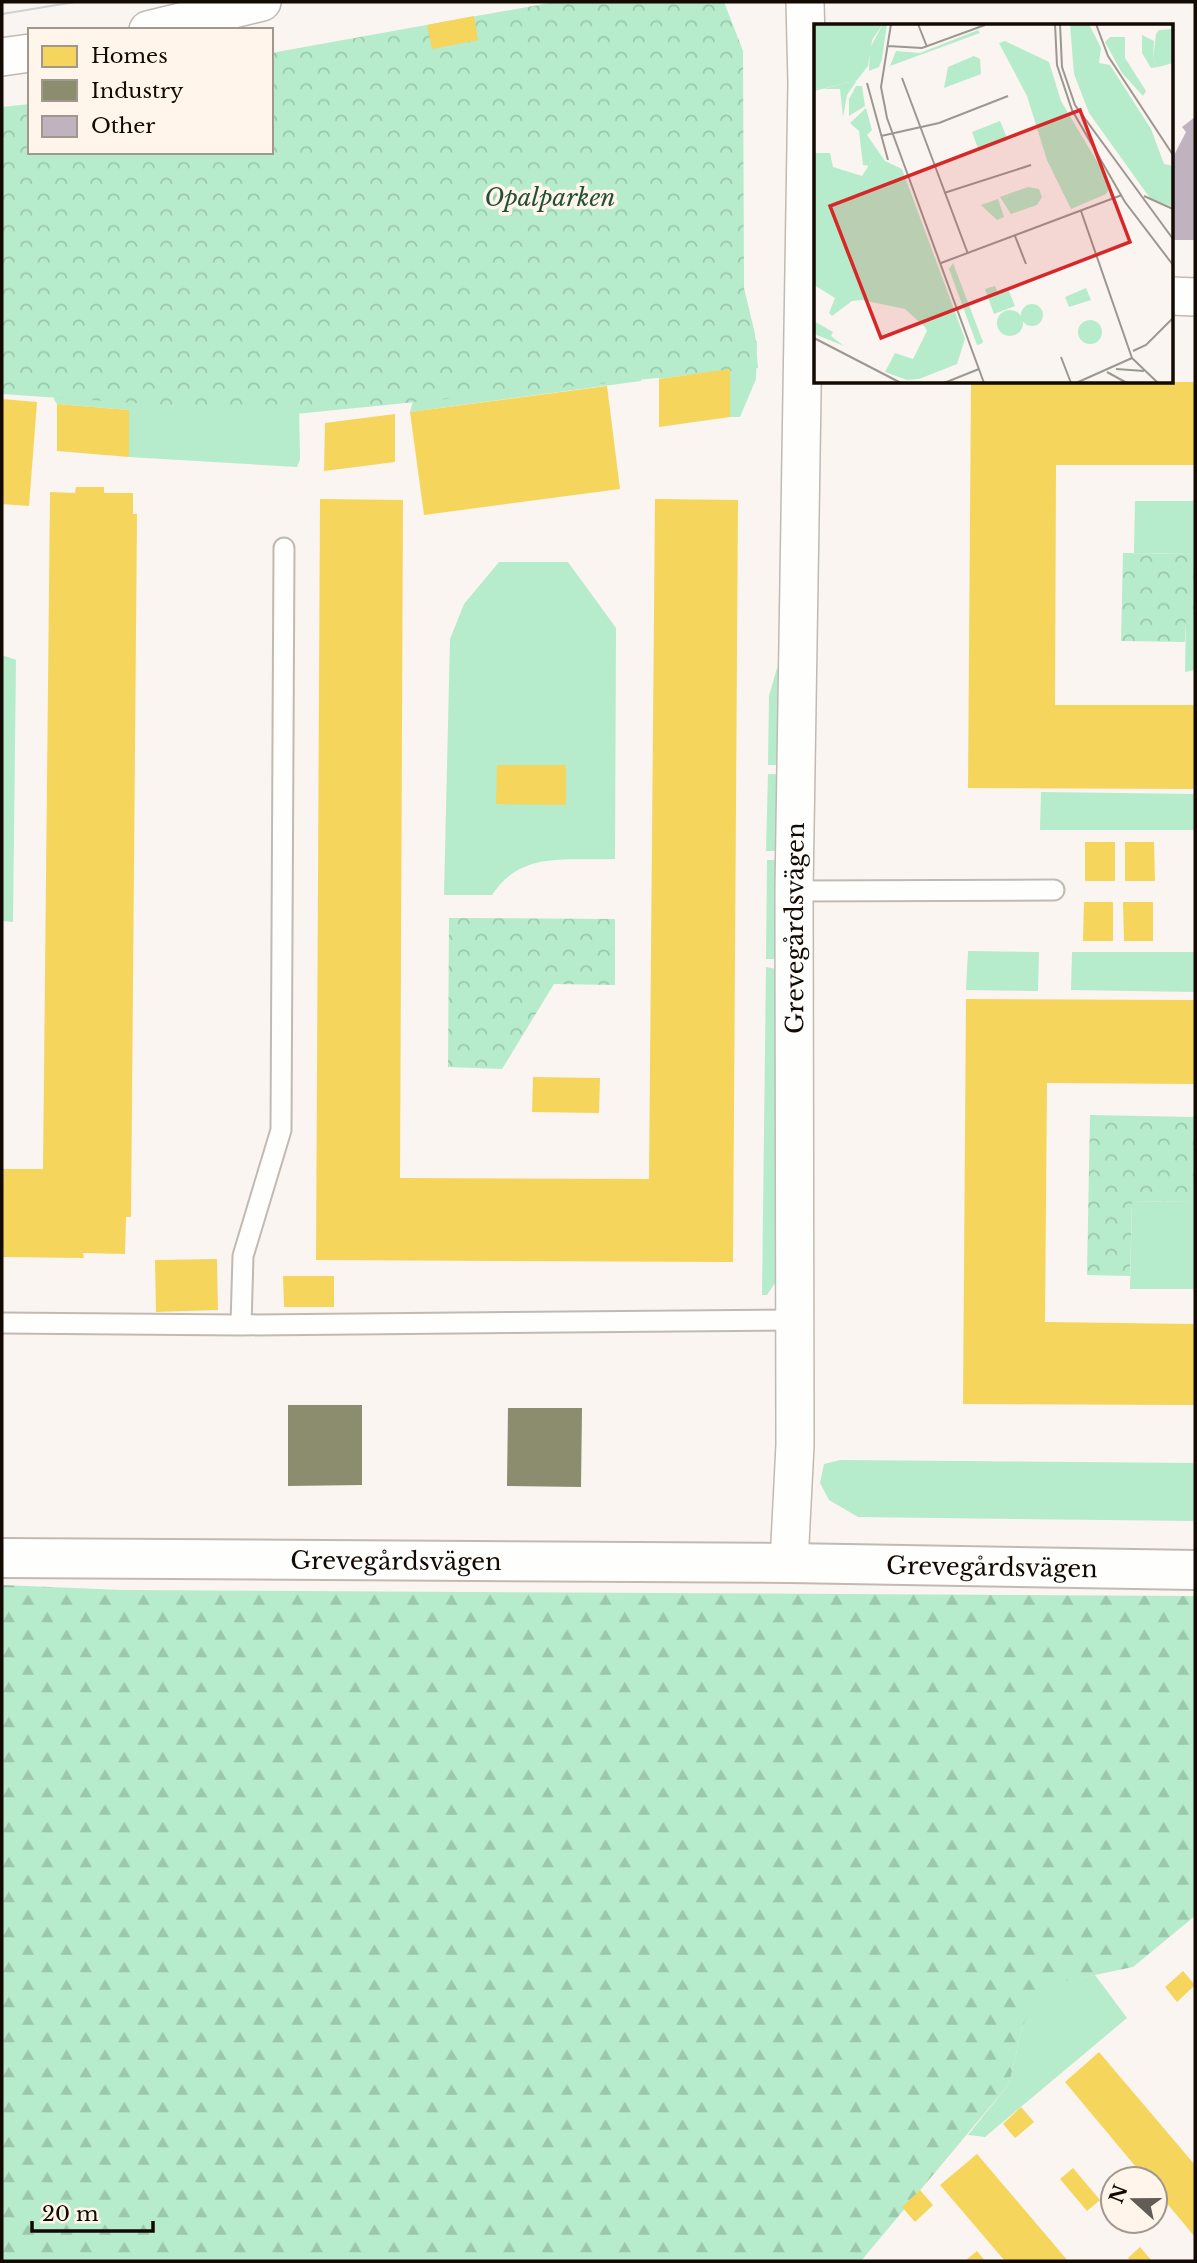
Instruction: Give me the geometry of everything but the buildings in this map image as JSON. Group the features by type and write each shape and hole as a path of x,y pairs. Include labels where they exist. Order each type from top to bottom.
{"street":[{"path":"156,28 262,2"},
{"name":"Grevegårdsvägen","path":"789,1563 795,1445 794,891 810,294 805,2"},
{"path":"2,57 28,53"},
{"path":"1172,296 1195,296"},
{"name":"Grevegårdsvägen","path":"2,1558 789,1563 1195,1570"}],"lane":[{"path":"241,1325 243,1256 281,1130 284,548"},
{"path":"794,891 1054,890"},
{"path":"2,1322 241,1325 793,1320"}],"green space":[{"name":"Opalparken","path":"555,2 724,2 743,51 744,288 755,334 758,368 295,414 2,394 2,107 28,104 28,154 273,154 273,53"},
{"path":"757,341 756,379 740,417 730,417 730,369 659,379 662,351"},
{"path":"644,354 641,381 410,412 416,390"},
{"path":"56,391 299,404 300,459 297,467 129,457 129,410 57,404 54,400"},
{"path":"1135,501 1195,501 1195,554 1134,553"},
{"path":"1123,553 1195,554 1195,618 1186,618 1185,642 1121,641"},
{"path":"499,562 568,562 616,628 615,859 563,859 531,864 504,881 492,895 444,895 450,639 464,604"},
{"path":"1186,618 1195,618 1195,670 1185,672"},
{"path":"2,655 16,660 13,922 2,921"},
{"path":"777,668 780,668 779,765 768,765 769,696"},
{"path":"768,774 778,774 777,851 766,851"},
{"path":"1041,792 1195,794 1195,830 1040,830"},
{"path":"767,860 778,860 776,959 766,959"},
{"path":"449,918 615,919 615,985 554,984 502,1069 448,1067"},
{"path":"968,951 1039,952 1038,991 966,990"},
{"path":"1072,952 1195,952 1195,992 1071,990"},
{"path":"766,967 776,969 775,1283 767,1295 762,1295"},
{"path":"1090,1115 1195,1117 1194,1202 1132,1201 1130,1276 1087,1275"},
{"path":"1195,1125 1195,1289 1130,1289 1132,1201 1194,1202"},
{"path":"840,1460 1195,1463 1195,1521 858,1517 829,1500 820,1483 824,1464"},
{"path":"2,1585 122,1590 1195,1596 1195,1916 1133,1967 1042,1986 1022,2028 1009,2084 861,2261 2,2261"},
{"path":"1095,1975 1127,2018 985,2137 968,2135 1009,2084 1022,2028 1042,1985"}],"tram line":[{"path":"2,14 75,2"}]}
